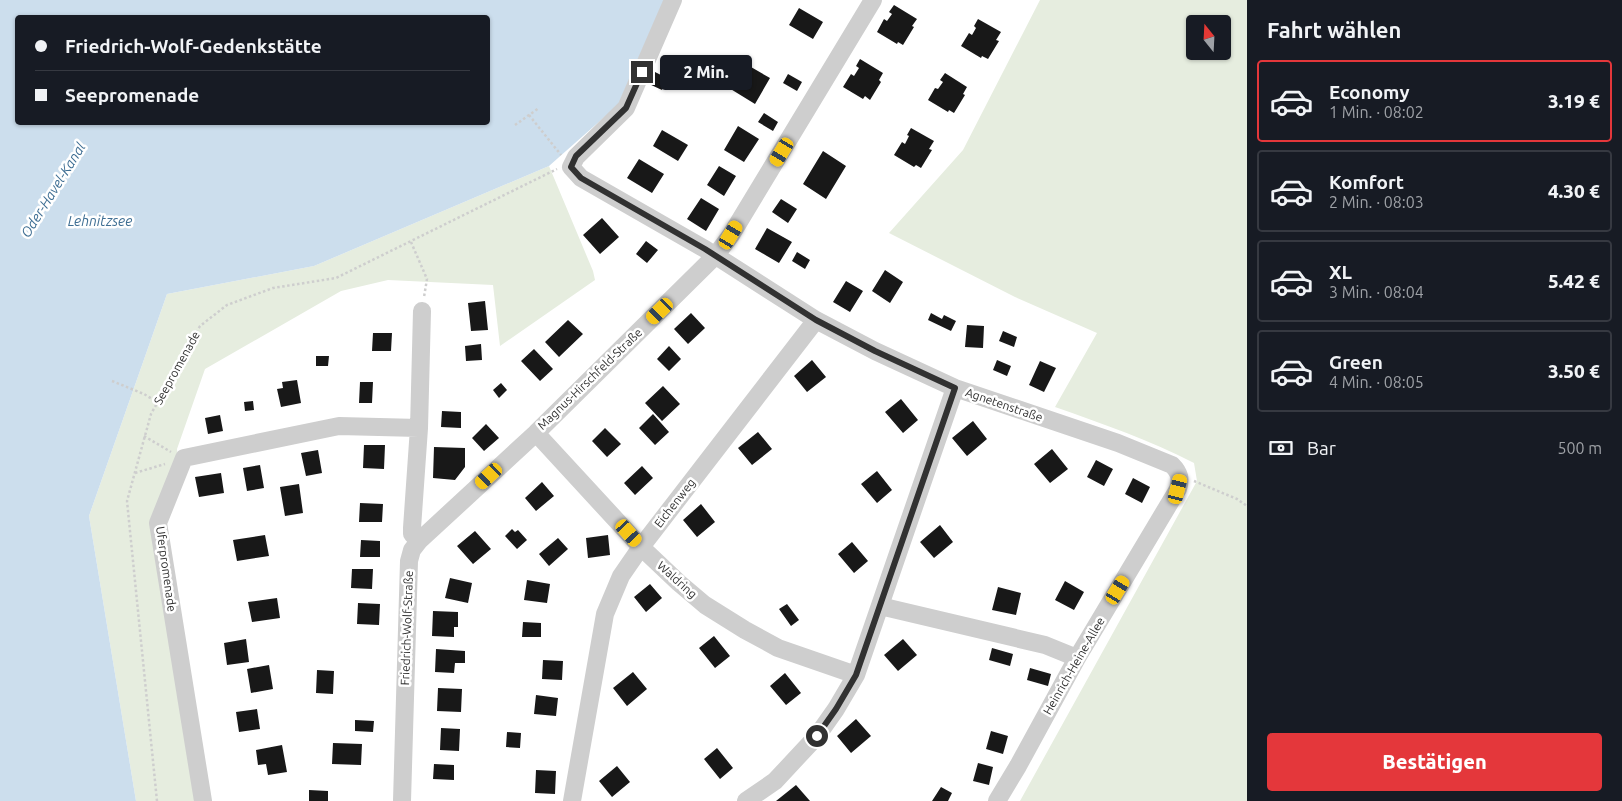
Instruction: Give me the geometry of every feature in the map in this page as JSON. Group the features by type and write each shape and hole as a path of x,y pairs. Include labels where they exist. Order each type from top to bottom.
{"street":[{"path":"568,164 626,108 673,0"},
{"name":"Magnus-Hirschfeld-Straße","path":"419,541 536,433 716,256 731,235 873,0"},
{"name":"Agnetenstraße","path":"568,164 581,178 716,256 816,320 875,351 955,388 1127,447 1172,465 1178,471 1180,480"},
{"path":"419,541 412,534 419,428 422,311"},
{"name":"Eichenweg","path":"572,801 605,614 621,576 641,547 816,320"},
{"path":"746,801 774,781 817,736 856,675 955,388"},
{"path":"184,458 339,426 419,428"},
{"name":"Waldring","path":"536,433 641,547 705,605 778,648 856,675"},
{"name":"Uferpromenade","path":"184,458 158,523 203,801"},
{"name":"Heinrich-Heine-Allee","path":"997,801 1077,658 1178,489 1180,480"},
{"name":"Friedrich-Wolf-Straße","path":"402,801 409,561 412,550 419,541"},
{"path":"880,606 1045,645 1077,658"}],"path":[{"path":"515,125 539,108"},
{"path":"529,115 568,164"},
{"name":"Seepromenade","path":"157,801 127,501 151,414 200,326 227,305 273,288 336,278 568,164"},
{"path":"411,242 427,279 422,311"},
{"path":"112,381 144,394 157,402"},
{"path":"144,436 184,458"},
{"path":"134,474 184,458"},
{"path":"1180,480 1190,479 1238,499 1247,506"}],"shaded area":[{"path":"1040,0 1247,0 1247,801 1020,801 1197,481 1194,463 1143,440 1055,407 1097,333 1015,297 889,233 963,150"},
{"path":"549,166 593,271 595,280 500,346 493,285 388,280 341,291 205,369 177,449 180,477 164,523 197,801 136,801 89,516 167,294 314,266"}],"water":[{"name":"Lehnitzsee","path":"0,0 664,0 618,105 549,166 314,266 167,294 89,516 136,801 0,801"}],"building":[{"path":"894,5 917,19 903,45 898,42 897,44 877,32 884,19 887,21 892,14 889,12"},
{"path":"799,8 823,22 813,39 789,25"},
{"path":"978,19 1001,32 996,40 999,41 988,59 982,56 981,58 961,46 969,33 972,35"},
{"path":"860,59 883,73 879,80 881,82 870,100 865,96 863,99 843,87 851,74 854,76 859,68 856,66"},
{"path":"744,63 770,78 755,104 729,88"},
{"path":"655,72 667,78 662,90 649,84"},
{"path":"945,73 967,87 963,94 965,95 954,113 949,110 948,112 928,100 935,88 938,89 943,82 940,80"},
{"path":"788,74 802,82 797,91 783,83"},
{"path":"764,113 778,122 773,131 758,122"},
{"path":"738,126 759,139 744,162 724,150"},
{"path":"911,128 934,141 929,149 932,150 921,168 916,165 914,167 894,155 902,142 905,144"},
{"path":"662,130 688,145 678,161 653,146"},
{"path":"823,151 846,166 826,199 803,184"},
{"path":"639,159 664,174 652,193 627,178"},
{"path":"719,166 736,176 724,196 707,185"},
{"path":"701,198 719,209 706,231 687,219"},
{"path":"781,199 797,209 788,223 772,212"},
{"path":"602,218 619,237 600,254 583,235"},
{"path":"767,228 792,242 779,263 755,249"},
{"path":"646,241 658,250 647,263 636,254"},
{"path":"797,252 810,260 805,269 792,261"},
{"path":"885,270 903,282 890,303 872,291"},
{"path":"846,281 863,291 850,312 833,302"},
{"path":"485,301 488,330 471,331 468,303"},
{"path":"691,313 705,328 688,344 674,329"},
{"path":"931,313 942,319 944,315 956,321 951,331 928,320"},
{"path":"568,320 583,334 559,357 545,342"},
{"path":"967,325 984,326 983,348 965,347"},
{"path":"1003,331 1017,337 1014,347 999,341"},
{"path":"373,333 392,333 391,351 372,351"},
{"path":"481,344 482,360 466,361 465,346"},
{"path":"669,346 681,359 669,371 657,359"},
{"path":"534,349 553,369 540,381 521,361"},
{"path":"316,356 329,356 328,366 316,366"},
{"path":"812,360 826,377 807,392 794,376"},
{"path":"997,360 1011,366 1007,376 993,370"},
{"path":"1040,361 1056,368 1044,392 1029,385"},
{"path":"297,380 301,403 281,407 277,389 283,388 282,382"},
{"path":"360,382 373,382 372,403 359,403"},
{"path":"501,383 507,390 499,398 493,390"},
{"path":"663,386 680,404 662,421 645,403"},
{"path":"901,399 918,420 903,433 885,412"},
{"path":"253,401 254,410 245,411 244,402"},
{"path":"442,411 461,412 461,428 441,427"},
{"path":"653,414 669,432 655,445 639,428"},
{"path":"220,415 223,431 208,434 205,418"},
{"path":"973,421 987,439 967,456 952,438"},
{"path":"486,424 499,438 484,451 472,438"},
{"path":"605,428 621,444 607,457 592,441"},
{"path":"758,432 772,449 752,465 738,448"},
{"path":"364,445 385,445 384,469 363,468"},
{"path":"434,447 465,448 465,467 455,480 433,478"},
{"path":"1052,449 1068,469 1050,483 1034,464"},
{"path":"318,450 322,473 306,476 301,453"},
{"path":"1096,460 1113,469 1104,486 1087,477"},
{"path":"260,465 264,488 247,491 243,468"},
{"path":"642,466 653,478 635,495 624,483"},
{"path":"877,471 892,490 877,503 861,484"},
{"path":"221,473 224,493 199,497 195,477"},
{"path":"1133,478 1150,487 1142,503 1125,494"},
{"path":"542,482 554,496 536,511 525,498"},
{"path":"299,484 303,513 285,516 280,487"},
{"path":"360,503 383,504 382,522 359,522"},
{"path":"701,504 715,522 697,537 683,520"},
{"path":"940,525 953,542 934,558 920,542"},
{"path":"512,529 515,532 518,530 527,540 517,549 505,536"},
{"path":"475,531 491,549 473,564 457,546"},
{"path":"265,535 269,556 237,561 233,540"},
{"path":"608,535 610,555 588,558 586,538"},
{"path":"558,538 568,549 549,566 539,554"},
{"path":"361,540 380,541 380,557 360,557"},
{"path":"852,542 868,561 854,573 838,554"},
{"path":"352,569 373,569 372,589 351,588"},
{"path":"450,578 472,583 468,603 445,598"},
{"path":"527,580 550,584 547,603 524,600"},
{"path":"1065,581 1084,592 1074,610 1055,600"},
{"path":"650,584 662,598 646,612 634,597"},
{"path":"998,587 1021,593 1016,615 992,610"},
{"path":"277,598 280,618 252,622 248,602"},
{"path":"358,603 380,604 379,625 357,624"},
{"path":"787,604 799,620 791,626 779,609"},
{"path":"433,611 458,612 458,627 454,627 454,637 432,636"},
{"path":"523,622 541,623 541,637 522,637"},
{"path":"714,636 730,656 715,668 699,648"},
{"path":"246,639 249,662 227,665 224,643"},
{"path":"903,639 917,655 898,671 884,655"},
{"path":"992,648 1013,654 1010,666 989,660"},
{"path":"436,649 465,651 465,663 455,663 454,673 435,672"},
{"path":"543,660 563,661 562,680 542,679"},
{"path":"269,665 273,689 251,693 247,669"},
{"path":"1030,668 1051,674 1048,686 1027,680"},
{"path":"317,670 334,671 333,694 316,693"},
{"path":"633,672 647,689 627,706 613,688"},
{"path":"785,673 801,693 786,705 770,686"},
{"path":"438,688 462,689 461,712 437,711"},
{"path":"536,695 558,698 556,716 534,714"},
{"path":"257,709 260,729 239,732 236,712"},
{"path":"856,719 871,736 851,753 837,736"},
{"path":"355,720 374,721 373,732 355,731"},
{"path":"441,728 460,729 459,751 440,750"},
{"path":"991,731 1008,736 1003,754 986,749"},
{"path":"507,732 521,733 520,748 506,747"},
{"path":"333,743 362,744 361,765 332,764"},
{"path":"282,745 287,772 268,775 266,764 258,765 256,750"},
{"path":"717,748 733,768 720,779 704,759"},
{"path":"978,763 993,767 989,785 973,781"},
{"path":"434,764 454,765 454,780 433,779"},
{"path":"617,766 630,782 612,797 599,781"},
{"path":"536,770 556,771 555,794 535,793"},
{"path":"796,785 810,801 776,801"},
{"path":"941,787 952,793 948,801 932,801"},
{"path":"309,790 328,791 328,801 309,801"}],"route":[{"path":"642,72 626,108 599,136 576,156 571,167 581,178 705,249 816,320 875,351 955,388 856,675 817,736"}],"water label":[{"name":"Oder-Havel-Kanal","path":"53,190"}]}
